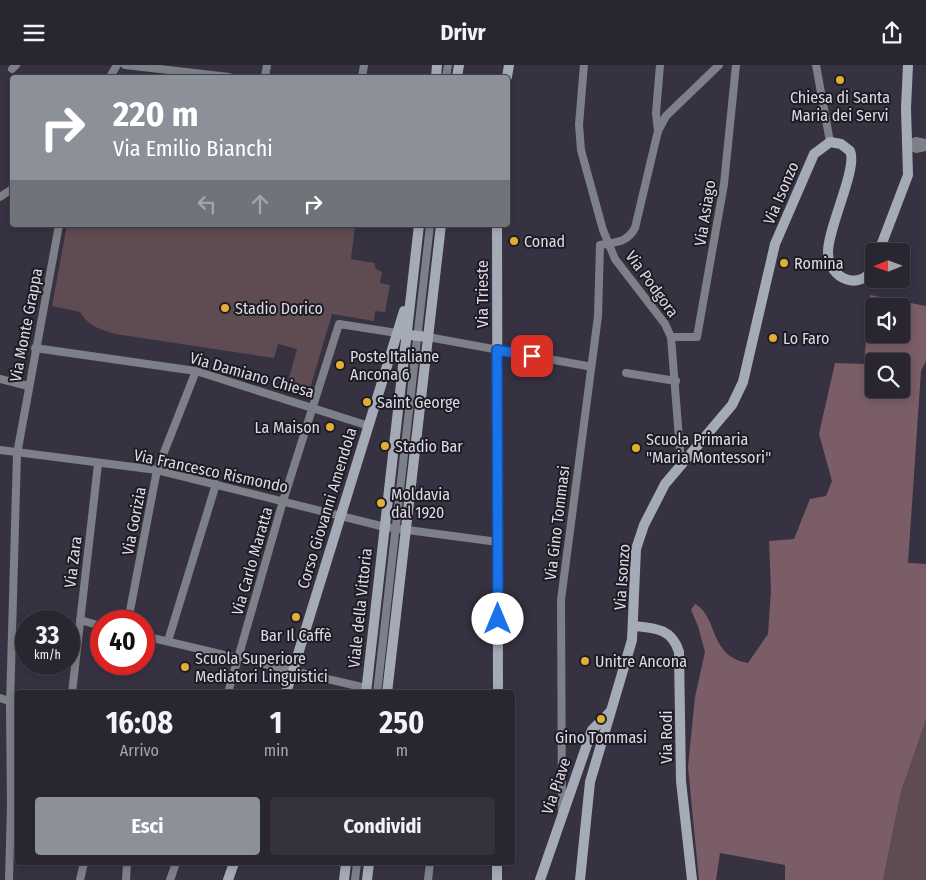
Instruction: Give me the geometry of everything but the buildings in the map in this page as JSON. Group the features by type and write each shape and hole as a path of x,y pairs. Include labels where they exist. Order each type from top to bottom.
{"street":[{"path":"125,65 212,75"},
{"name":"Via Podgora","path":"584,65 579,125 581,150 608,243 615,259 665,324 671,337 676,381 681,463"},
{"path":"658,131 656,113 660,65"},
{"path":"608,243 630,237 635,228 658,131 666,116 719,65"},
{"name":"Via Asiago","path":"671,337 697,337 724,184 736,65"},
{"path":"816,65 830,142 841,144 850,151 852,162 840,199 828,250 830,267 839,276 852,281 865,277"},
{"path":"882,243 906,184 909,165 906,144 908,65"},
{"path":"906,144 916,141 926,143"},
{"name":"Via Isonzo","path":"580,880 590,782 630,648 634,626 636,549 665,484 681,463 722,418 743,382 775,244 814,154 830,142"},
{"path":"906,144 916,149 926,147"},
{"name":"Via Monte Grappa","path":"9,880 14,702 17,454 59,227"},
{"name":"Corso Giovanni Amendola","path":"287,690 369,425 402,334 410,296 419,227"},
{"name":"Viale della Vittoria","path":"387,690 417,336 430,227"},
{"name":"Viale della Vittoria","path":"377,690 428,337 441,227"},
{"name":"Via Trieste","path":"498,227 498,690"},
{"name":"Via Gino Tommasi","path":"562,815 561,600 598,316 600,245 608,243"},
{"name":"Via Carlo Maratta","path":"229,690 283,501 340,324 402,334"},
{"path":"402,334 587,366"},
{"name":"Viale della Vittoria","path":"366,690 402,334"},
{"name":"Via Damiano Chiesa","path":"35,348 196,371 369,425"},
{"name":"Via Gorizia","path":"130,610 158,470 196,371"},
{"path":"626,373 676,381"},
{"path":"0,379 28,386"},
{"name":"Via Francesco Rismondo","path":"0,450 17,454 158,470 384,527"},
{"name":"Via Zara","path":"80,620 98,463"},
{"path":"168,641 216,485"},
{"name":"Viale della Vittoria","path":"384,527 401,529"},
{"path":"401,529 498,542"},
{"path":"80,620 90,623"},
{"name":"Via Rodi","path":"634,626 657,628 667,633 676,643 680,652 681,781 692,880"},
{"path":"155,638 362,690"},
{"name":"Via Zara","path":"72,690 74,675"},
{"path":"0,698 14,702"},
{"name":"Via Piave","path":"540,880 592,730 612,709"},
{"path":"592,730 600,728 604,734"},
{"path":"80,880 84,865"},
{"path":"126,880 127,865"},
{"path":"170,880 175,865"},
{"path":"228,880 233,865"},
{"path":"344,880 346,865"},
{"path":"355,880 357,865"},
{"path":"367,880 369,865"},
{"path":"428,880 430,865"},
{"path":"497,865 497,880"}],"shaded area":[{"name":"Stadio Dorico","path":"67,227 355,227 351,259 374,263 376,269 382,272 380,283 390,285 385,312 375,311 374,321 332,314 309,392 287,385 297,349 278,344 274,358 115,334 87,321 80,312 52,306"},
{"path":"870,295 885,298 870,298"},
{"path":"910,303 926,306 926,361 921,371 908,563 926,564 926,720 901,792 883,880 785,880 785,865 720,853 716,880 699,880 688,767 695,697 705,652 698,626 691,610 695,604 703,610 720,645 726,653 735,659 748,663 768,634 771,591 769,541 794,539 810,499 826,496 832,481 819,434 835,363 864,364 866,343 910,343"},
{"path":"926,720 926,880 883,880 901,792"}],"place":[{"name":"Chiesa di Santa Maria dei Servi","path":"840,80"},
{"name":"Conad","path":"514,241"},
{"name":"Romina","path":"784,263"},
{"name":"Stadio Dorico","path":"225,308"},
{"name":"Lo Faro","path":"773,338"},
{"name":"Poste Italiane Ancona 6","path":"340,365"},
{"name":"Saint George","path":"367,402"},
{"name":"La Maison","path":"330,427"},
{"name":"Stadio Bar","path":"385,446"},
{"name":"Scuola Primaria \"Maria Montessori\"","path":"636,448"},
{"name":"Moldavia dal 1920","path":"381,503"},
{"name":"Bar Il Caffè","path":"296,617"},
{"name":"Unitre Ancona","path":"585,661"},
{"name":"Scuola Superiore Mediatori Linguistici","path":"185,667"},
{"name":"Gino Tommasi","path":"601,719"}],"route":[{"path":"498,619 497,350 532,356"}]}
